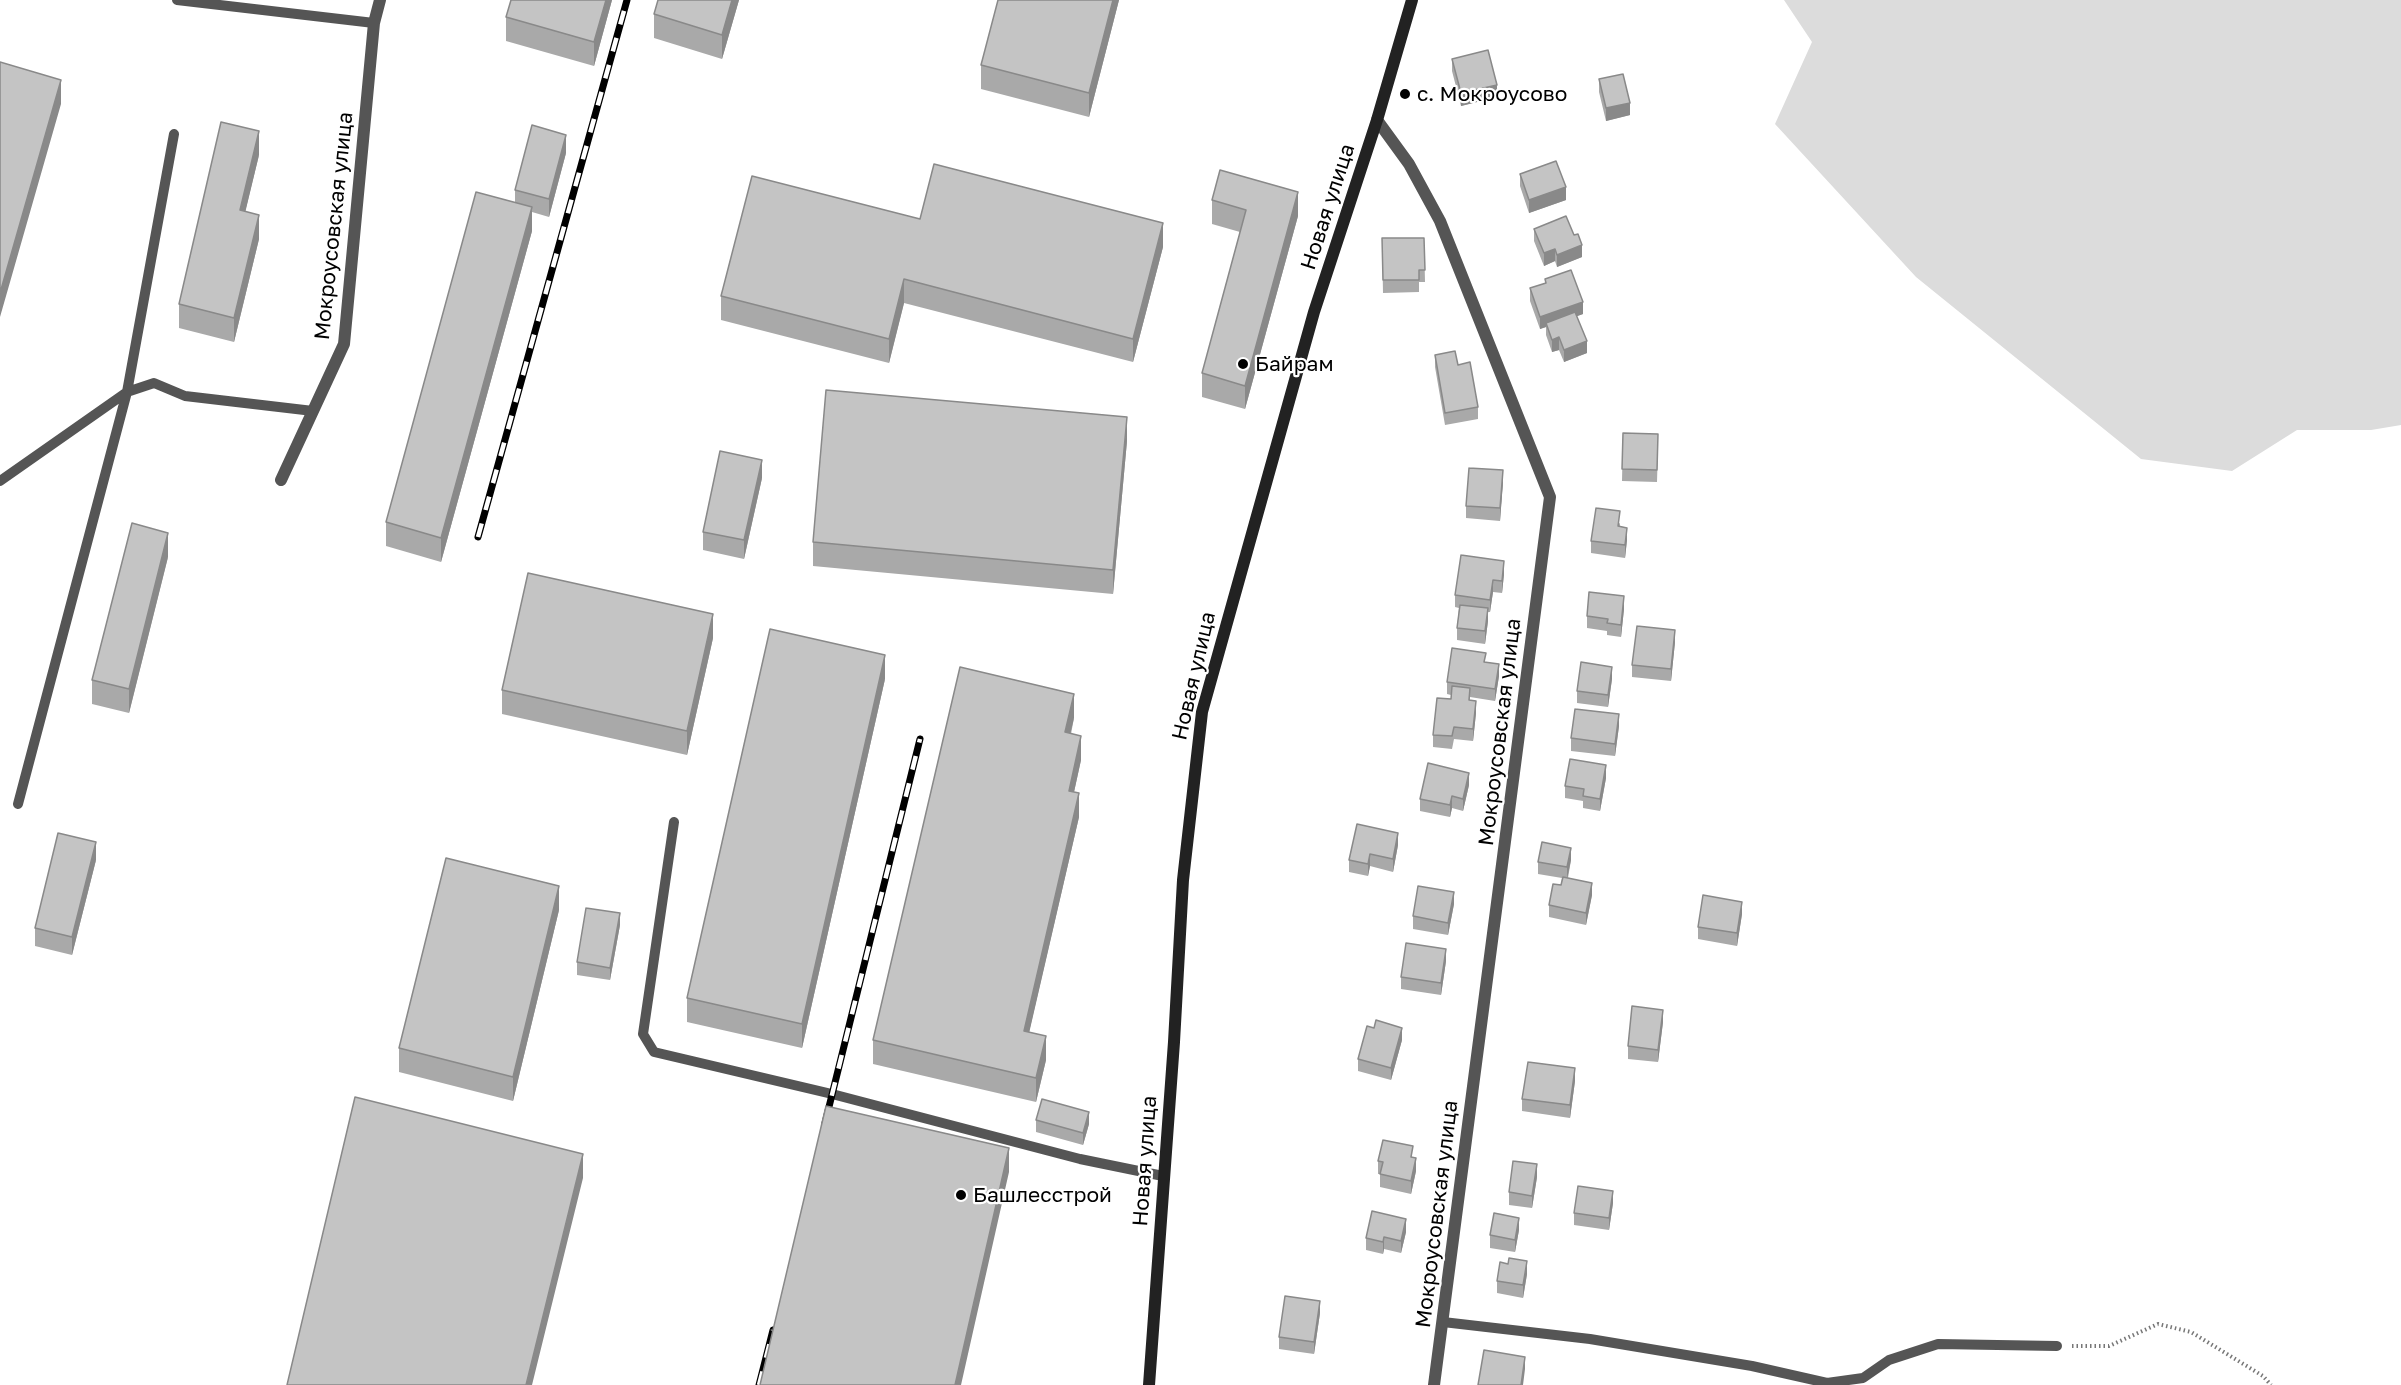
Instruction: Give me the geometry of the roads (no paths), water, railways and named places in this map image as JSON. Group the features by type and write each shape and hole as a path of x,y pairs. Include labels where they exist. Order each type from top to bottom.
{"main road":[{"name":"Новая улица","path":"1149,1385 1183,880 1202,712 1314,312 1377,120 1412,0"}],"street":[{"name":"Мокроусовская улица","path":"281,480 344,344 374,23 380,0"},
{"name":"Мокроусовская улица","path":"1377,120 1409,164 1440,221 1550,497 1434,1385"}],"lane":[{"path":"177,0 374,23"},
{"path":"18,804 126,392 174,134"},
{"path":"0,481 126,392 154,383 185,396 313,411"},
{"path":"674,822 643,1035 654,1052 832,1094 1080,1159 1163,1176"},
{"path":"1443,1322 1590,1339 1752,1366 1827,1383 1863,1378 1889,1360 1938,1344 2057,1346"}],"railway":[{"path":"478,537 627,0"},
{"path":"825,1123 920,739"},
{"path":"759,1385 773,1330"}],"place":[{"name":"с. Мокроусово","path":"1405,94"},
{"name":"Байрам","path":"1243,364"},
{"name":"Башлесстрой","path":"961,1195"}]}
